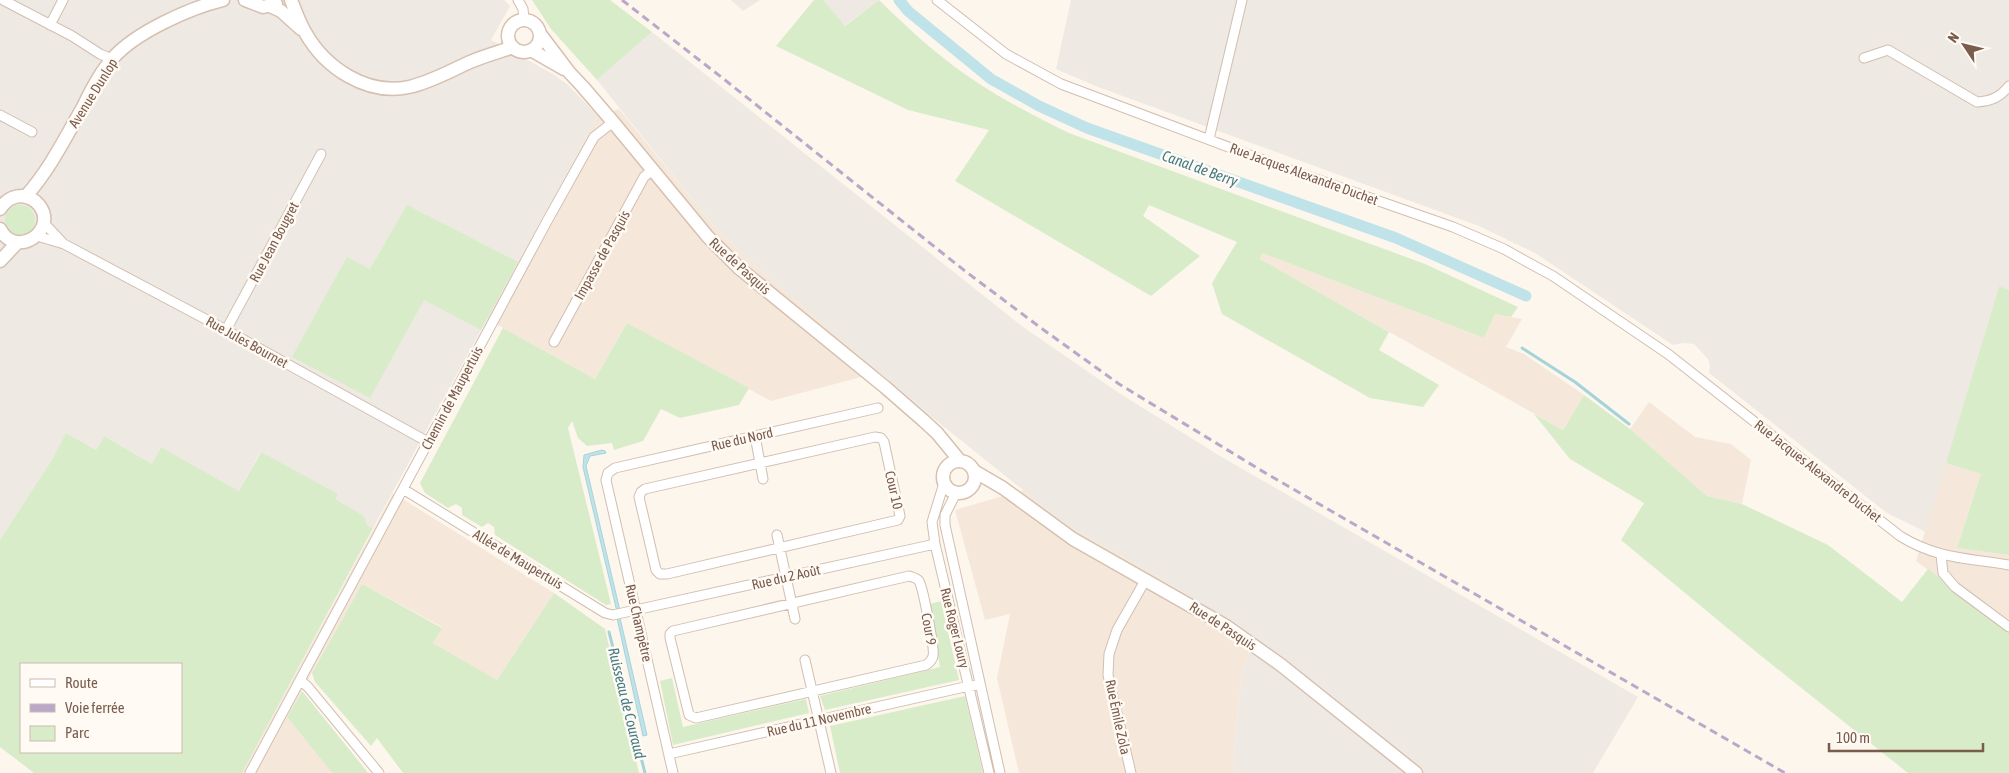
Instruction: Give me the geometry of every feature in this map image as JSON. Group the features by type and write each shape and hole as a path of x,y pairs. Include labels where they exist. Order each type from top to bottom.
{"main road":[{"name":"Avenue Dunlop","path":"26,196 50,166 93,88 112,59 136,38 206,2 223,0"},
{"path":"245,0 255,5 270,6 281,11 305,32"},
{"path":"270,6 284,0"},
{"path":"291,0 305,32 332,65 354,80 376,88 408,87 438,78 511,42"},
{"path":"524,19 534,22 541,35 538,44 531,50 522,52 511,42 508,32 514,23 524,19"},
{"name":"Rue de Pasquis","path":"541,35 568,72 614,122 687,214 739,268 885,387 937,433 960,460"},
{"name":"Rue de Pasquis","path":"531,50 568,72"},
{"name":"Avenue Dunlop","path":"38,204 50,166"},
{"path":"1,231 6,238 18,242 31,240 37,236 44,223 42,210 38,204 26,196 19,196 2,203"},
{"path":"0,250 1,231"},
{"path":"0,261 18,242"},
{"path":"937,433 946,467"},
{"path":"960,460 969,464 974,471 974,480 970,489 956,493 946,488 942,474 946,467 960,460"},
{"name":"Rue de Pasquis","path":"974,471 1016,498 1073,539 1226,626 1281,665 1416,773"},
{"name":"Rue de Pasquis","path":"970,489 997,491 1016,498"}],"street":[{"path":"3,0 112,59"},
{"path":"50,25 63,0"},
{"path":"518,0 523,9 524,19"},
{"name":"Rue Jacques Alexandre Duchet","path":"937,0 982,37 1031,69 1091,97 1337,187 1453,227 1504,249 1553,276 1668,354 1900,536 1915,545 1941,555 2009,565"},
{"path":"1209,139 1242,0"},
{"path":"1864,58 1888,50 1977,102 1990,101 2002,95 2009,86"},
{"path":"0,115 32,132"},
{"name":"Chemin de Maupertuis","path":"250,773 594,137 614,122"},
{"name":"Rue Jean Bougret","path":"226,330 321,154"},
{"name":"Impasse de Pasquis","path":"554,342 644,177 652,170"},
{"name":"Rue Jules Bournet","path":"44,223 64,244"},
{"name":"Rue Jules Bournet","path":"37,236 64,244 226,330 428,442"},
{"name":"Rue du Nord","path":"608,473 615,468 878,408"},
{"path":"755,436 763,479"},
{"name":"Cour 10","path":"875,437 881,438 884,442 900,516 898,520 780,548 660,574 656,570 639,497 645,489 875,437"},
{"name":"Rue Champêtre","path":"608,473 606,480 673,773"},
{"name":"Rue Roger Loury","path":"944,483 932,522 935,544 989,773"},
{"name":"Allée de Maupertuis","path":"403,489 605,613 613,615 636,611"},
{"name":"Rue Roger Loury","path":"956,493 945,515 945,525 1000,773"},
{"path":"776,534 795,619"},
{"name":"Rue du 2 Août","path":"636,611 935,544"},
{"path":"1941,555 1943,573 1955,587 2009,627"},
{"name":"Cour 9","path":"908,576 914,577 919,582 934,655 926,665 692,717 689,715 670,634 674,631 792,603 908,576"},
{"name":"Rue Émile Zola","path":"1131,773 1108,675 1109,654 1117,630 1146,579"},
{"path":"805,660 830,773"},
{"path":"300,680 308,687 379,773"},
{"name":"Rue du 11 Novembre","path":"668,754 980,685"}],"shaded area":[{"path":"0,0 504,0 510,6 491,40 553,74 567,84 598,116 373,528 367,525 364,516 334,499 337,494 260,452 239,491 161,447 152,464 104,436 96,450 66,433 51,461 0,540"},
{"path":"731,0 760,0 743,11"},
{"path":"823,0 879,0 844,26"},
{"path":"1071,0 2009,0 2009,290 1999,286 1926,532 1887,513 1709,373 1708,359 1694,344 1673,345 1535,253 1479,226 1098,87 1056,69"},
{"path":"652,32 1023,327 1119,393 1220,456 1638,697 1593,773 1234,773 1233,761 1242,673 1254,637 1157,576 1067,525 938,422 759,269 714,226 597,80"},
{"path":"619,109 714,226 759,269 880,372 771,401 627,323 595,379 487,319 598,116"},
{"path":"1262,253 1484,338 1495,314 1522,319 1506,347 1524,354 1584,395 1563,430 1260,259"},
{"path":"1649,402 1695,437 1731,444 1751,460 1742,504 1707,496 1630,429"},
{"path":"1946,463 1981,474 1957,548 2009,555 2009,632 1916,561"},
{"path":"1023,490 1067,525 1157,576 1254,637 1242,673 1233,761 1234,773 1019,773 997,678 1010,614 985,620 955,510"},
{"path":"393,493 554,593 497,680 433,643 442,627 362,584 287,717 332,773 242,773"}],"green space":[{"path":"532,0 610,0 652,32 597,80 551,29"},
{"path":"814,0 823,0 845,26 879,0 909,29 956,68 987,89 1069,133 1425,264 1518,307 1511,317 1495,314 1484,338 1262,253 1260,259 1389,332 1379,350 1439,385 1423,407 1370,398 1222,314 1212,283 1237,242 1149,205 1143,216 1200,256 1151,296 955,181 989,130 908,110 776,46"},
{"path":"20,205 26,206 34,214 34,226 26,234 20,235 14,234 6,226 5,220 6,214 14,206"},
{"path":"407,205 518,262 481,330 424,300 370,398 292,357 347,257 370,269"},
{"path":"1999,286 2009,290 2009,555 1957,548 1981,474 1946,463"},
{"path":"627,323 749,388 739,405 680,418 661,409 643,441 614,450 612,443 587,446 578,438 572,421 568,428 611,604 606,605 495,535 494,527 488,523 482,527 462,515 462,508 456,504 448,508 425,493 420,483 503,328 595,379"},
{"path":"1584,395 1630,429 1707,496 1742,504 1828,545 1902,602 1928,569 2009,632 2009,773 1908,773 1760,655 1621,540 1644,503 1570,459 1534,414 1563,430"},
{"path":"66,433 96,450 104,436 152,464 161,447 239,491 261,452 338,494 335,499 364,516 367,525 373,528 242,773 34,773 0,747 0,540 51,461"},
{"path":"362,584 442,628 433,643 497,680 554,593 605,629 639,773 403,773 377,738 371,746 315,682 312,673"},
{"path":"941,601 959,680 825,710 820,696 940,667 929,604"},
{"path":"672,678 683,727 806,699 809,713 673,745 660,681"},
{"path":"302,691 368,773 332,773 287,717"},
{"path":"965,696 983,773 840,773 830,726"}],"water":[{"path":"602,450 606,453 590,456 586,466 620,611 617,612 583,467 584,455"},
{"path":"617,618 620,618 647,735 643,736"}],"waterway":[{"name":"Canal de Berry","path":"899,0 908,11 991,79 1039,106 1087,128 1396,238 1526,296"},
{"path":"1522,348 1575,382 1629,424"},
{"name":"Ruisseau de Couraud","path":"609,632 645,773"}],"railway":[{"path":"622,0 965,271 1119,384 1267,474 1785,773"}]}
